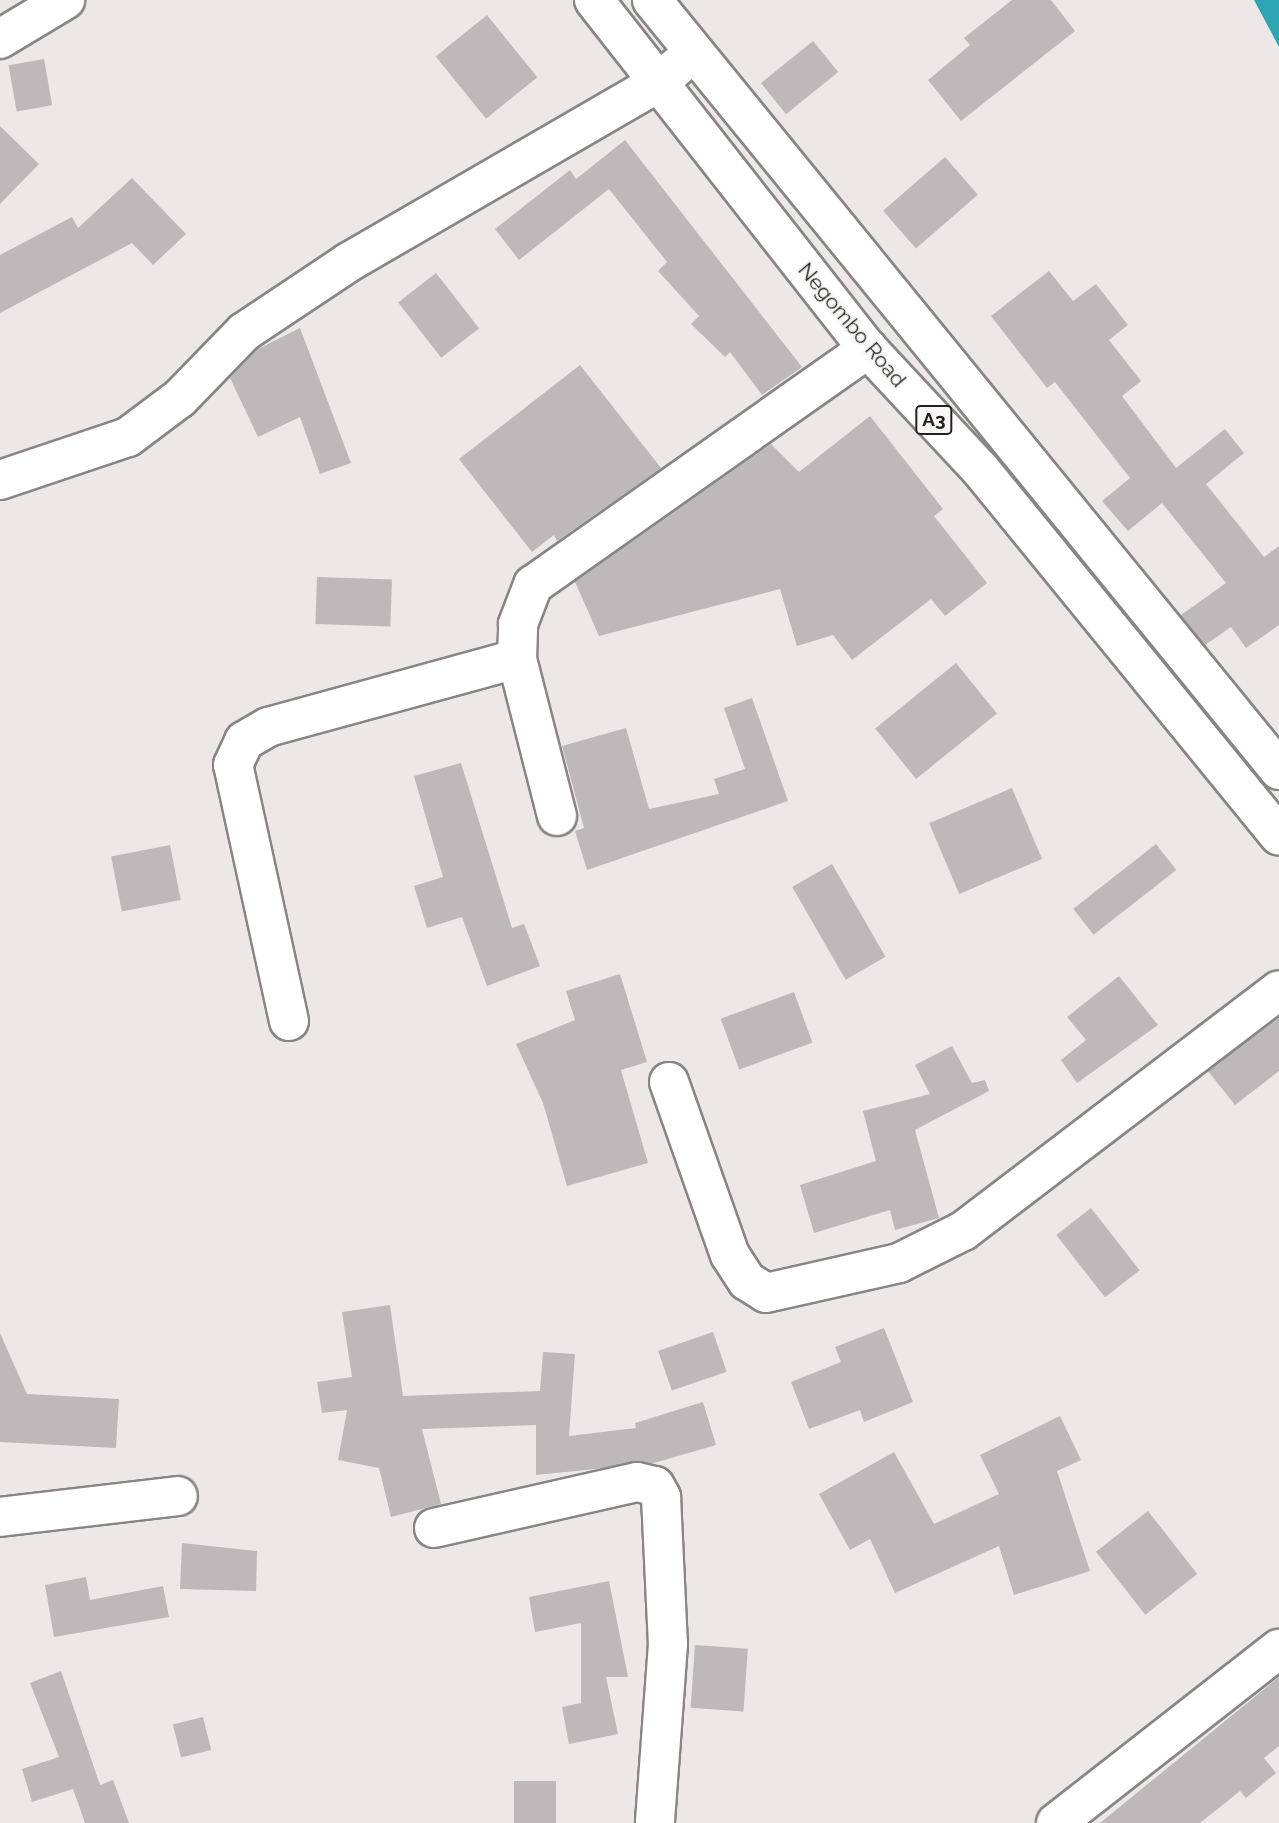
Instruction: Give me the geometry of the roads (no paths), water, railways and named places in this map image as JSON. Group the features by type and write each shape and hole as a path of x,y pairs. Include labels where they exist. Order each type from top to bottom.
{"main road":[{"path":"0,39 65,0"},
{"name":"Negombo Road","path":"594,0 868,349 980,469 1279,835"},
{"name":"A3","path":"652,0 1279,770"},
{"path":"0,480 128,437 180,398 244,332 349,262 659,82 694,52"},
{"path":"557,816 517,659 518,624 533,585 868,349"},
{"path":"289,1021 233,765 244,741 268,727 517,659"},
{"path":"669,1082 730,1255 747,1281 766,1293 899,1262 963,1231 1279,990"},
{"path":"434,1528 637,1482 655,1486 661,1497 668,1644 655,1823"},
{"path":"0,1517 178,1496"},
{"path":"1056,1823 1279,1649"}],"water":[{"path":"1254,0 1279,0 1279,47"}]}
